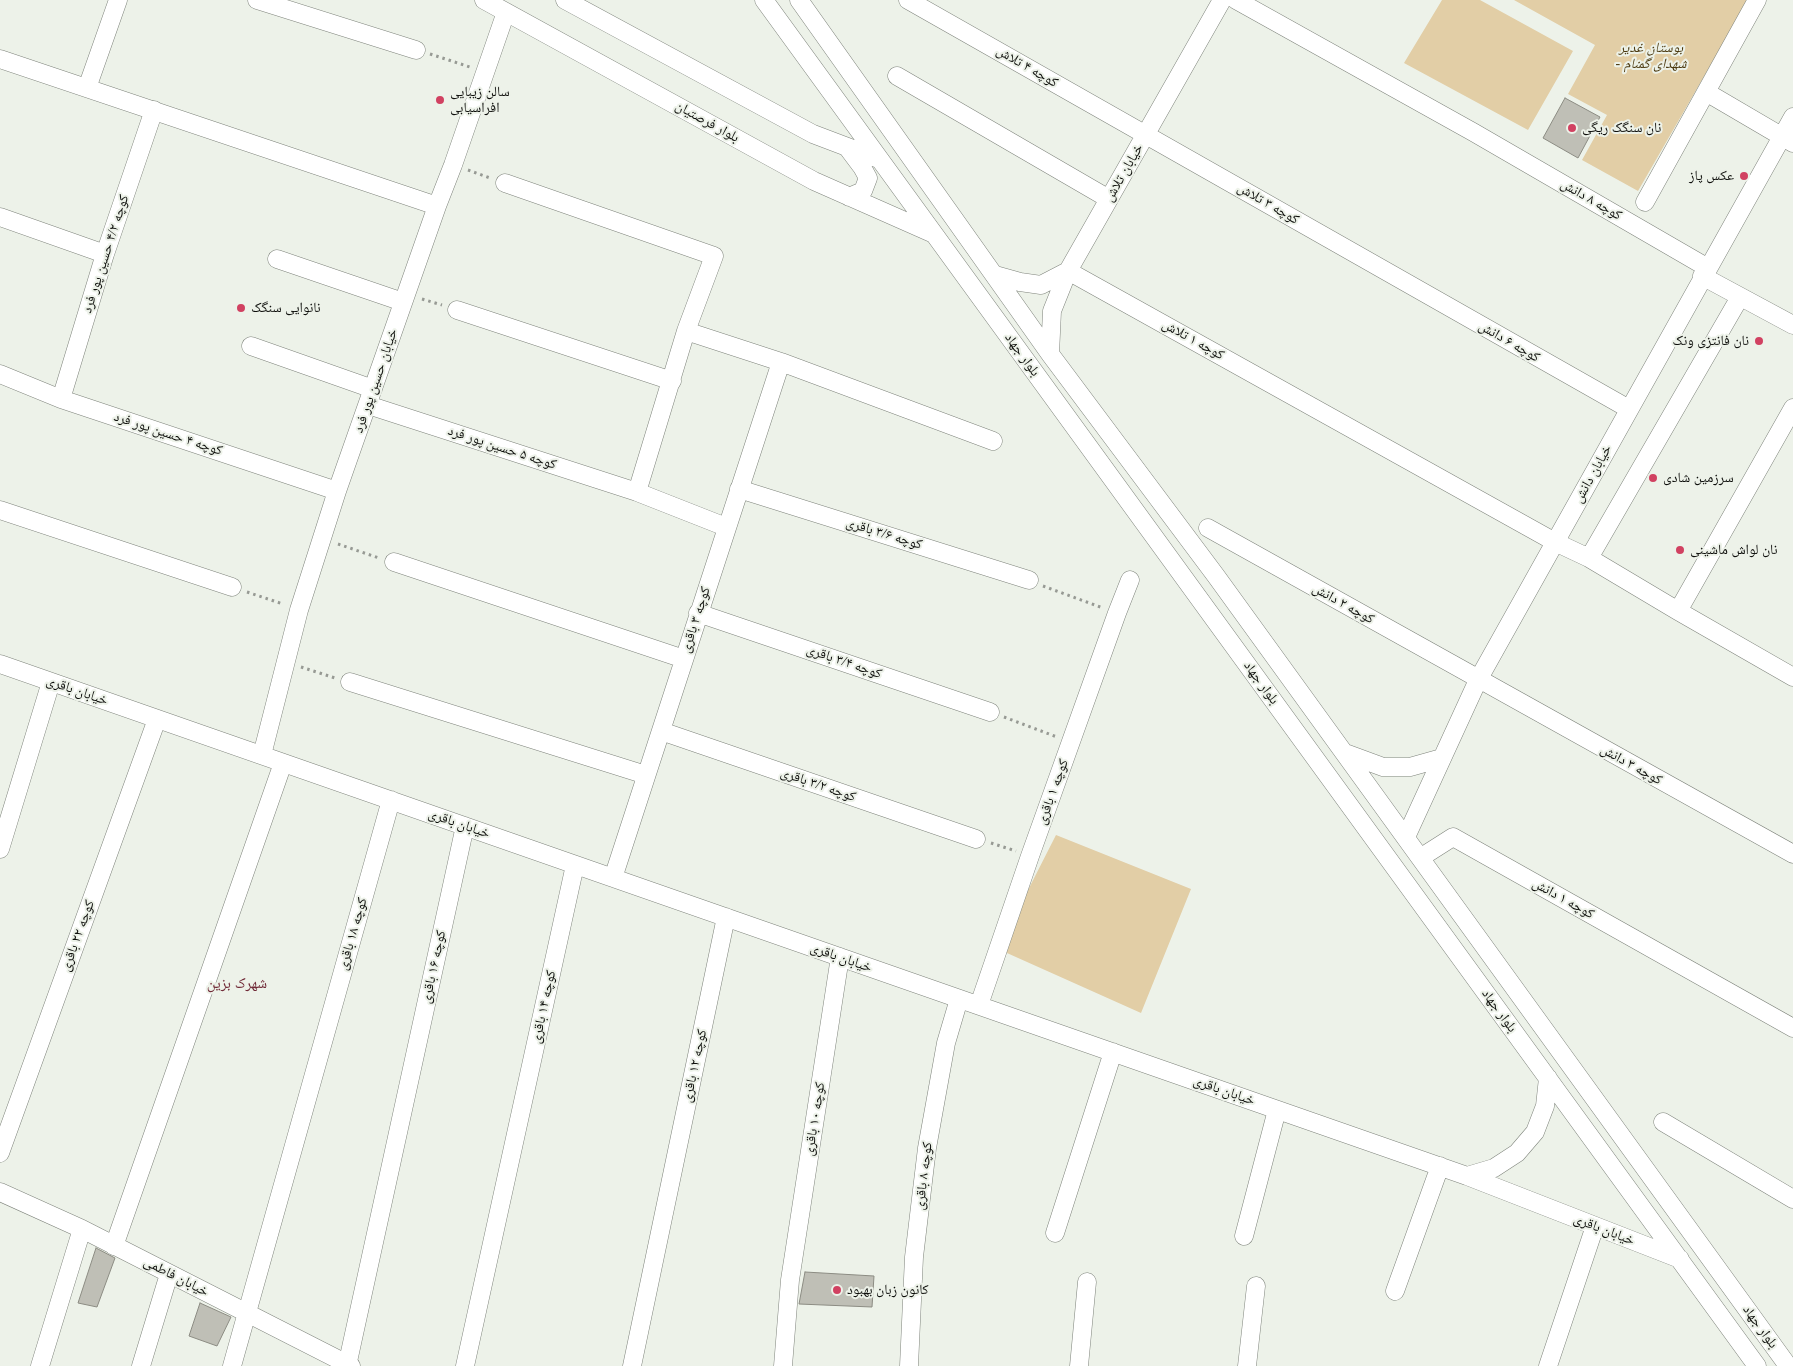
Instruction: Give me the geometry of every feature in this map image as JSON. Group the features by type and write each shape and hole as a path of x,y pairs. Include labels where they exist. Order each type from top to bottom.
{"street":[{"path":"87,88 118,0"},
{"path":"257,0 416,50"},
{"name":"بلوار فرصتیان","path":"484,0 814,181 935,235"},
{"path":"564,0 813,134 879,159"},
{"name":"بلوار جهاد","path":"764,0 1757,1366"},
{"name":"بلوار جهاد","path":"799,0 1050,354 1195,546 1420,858 1788,1361"},
{"name":"کوچه ۴ تلاش","path":"908,0 1146,135"},
{"name":"خیابان تلاش","path":"1050,354 1052,311 1068,271 1222,0"},
{"name":"کوچه ۸ دانش","path":"1236,0 1473,132 1705,272 1740,297 1793,325"},
{"path":"1645,202 1757,0"},
{"name":"خیابان حسین پور فرد","path":"262,755 299,610 337,490 506,12"},
{"path":"797,46 820,29"},
{"path":"0,58 437,206"},
{"path":"897,76 1109,198"},
{"path":"1706,92 1787,139"},
{"name":"کوچه ۴/۲ حسین پور فرد","path":"61,398 105,254 154,110"},
{"name":"خیابان دانش","path":"1406,837 1478,680 1705,272 1787,139 1793,117"},
{"name":"کوچه ۳ تلاش","path":"1146,135 1390,274"},
{"path":"847,147 868,178 863,191 849,196"},
{"path":"505,183 714,256 686,331 637,492"},
{"path":"0,218 105,254"},
{"path":"277,259 404,298"},
{"path":"995,275 1040,285 1068,271"},
{"name":"کوچه ۱ تلاش","path":"1068,271 1555,542 1589,558 1678,612 1793,676"},
{"name":"کوچه ۶ دانش","path":"1390,274 1629,410"},
{"path":"1589,558 1740,297"},
{"path":"457,310 672,381"},
{"path":"686,331 781,362 993,442"},
{"name":"کوچه ۵ حسین پور فرد","path":"251,346 370,397 637,492 726,527"},
{"name":"کوچه ۳ باقری","path":"613,878 781,362"},
{"name":"کوچه ۴ حسین پور فرد","path":"0,374 61,398 337,490"},
{"path":"1678,612 1793,408"},
{"name":"کوچه ۳/۶ باقری","path":"739,489 1029,580"},
{"path":"0,510 232,587"},
{"name":"کوچه ۲ دانش","path":"1208,528 1478,680"},
{"path":"394,562 684,659"},
{"name":"کوچه ۱ باقری","path":"978,1006 1130,580"},
{"name":"کوچه ۳/۴ باقری","path":"698,613 990,712"},
{"name":"خیابان باقری","path":"0,664 1440,1166 1680,1259"},
{"name":"کوچه ۳ دانش","path":"1478,680 1789,852"},
{"path":"0,849 51,682"},
{"path":"350,682 646,775"},
{"name":"کوچه ۲۲ باقری","path":"0,1153 157,719"},
{"name":"کوچه ۳/۲ باقری","path":"661,731 976,839"},
{"path":"1345,753 1383,767 1410,767 1442,758"},
{"path":"114,1246 283,762"},
{"name":"کوچه ۱۸ باقری","path":"232,1366 391,800"},
{"name":"کوچه ۱۶ باقری","path":"348,1365 465,826"},
{"name":"کوچه ۱ دانش","path":"1420,858 1453,837 1793,1028"},
{"name":"کوچه ۱۴ باقری","path":"465,1366 575,865"},
{"name":"کوچه ۱۲ باقری","path":"632,1366 726,917"},
{"name":"کوچه ۱۰ باقری","path":"783,1366 790,1280 840,957"},
{"name":"کوچه ۸ باقری","path":"910,1361 914,1257 927,1148 946,1043 959,999"},
{"path":"1055,1233 1113,1052"},
{"path":"1467,1176 1494,1168 1517,1153 1535,1132 1545,1106 1548,1078"},
{"path":"1244,1236 1277,1110"},
{"path":"1663,1122 1793,1199"},
{"path":"1395,1291 1440,1166"},
{"name":"خیابان فاطمی","path":"0,1192 82,1229 348,1365"},
{"path":"1548,1366 1595,1226"},
{"path":"40,1366 82,1229"},
{"path":"141,1366 169,1274"},
{"path":"1079,1366 1087,1282"},
{"path":"1248,1366 1256,1286"}],"path":[{"path":"416,50 484,72"},
{"path":"453,165 505,183"},
{"path":"404,298 457,310"},
{"path":"323,539 394,562"},
{"path":"1029,580 1117,613"},
{"path":"232,587 299,610"},
{"path":"286,662 350,682"},
{"path":"990,712 1072,742"},
{"path":"976,839 1030,856"}],"green space":[{"path":"1442,0 1480,0 1573,51 1528,130 1404,63"},
{"name":"بوستان غدیر - شهدای گمنام","path":"1514,0 1748,0 1638,191 1582,160 1607,115 1568,94 1595,45"},
{"path":"1056,835 1191,889 1141,1013 998,949"}],"building":[{"name":"نان سنگک ریگی","path":"1565,98 1600,117 1578,158 1543,138"},
{"path":"96,1248 115,1258 97,1307 78,1303"},
{"name":"کانون زبان بهبود","path":"805,1272 874,1276 872,1307 799,1304"},
{"path":"200,1303 231,1317 217,1346 189,1336"}],"place":[{"name":"سالن زیبایی افراسیابی","path":"440,100"},
{"name":"نان سنگک ریگی","path":"1572,128"},
{"name":"عکس پاز","path":"1744,176"},
{"name":"نانوایی سنگک","path":"241,308"},
{"name":"نان فانتزى ونک","path":"1759,341"},
{"name":"سرزمین شادی","path":"1653,478"},
{"name":"نان لواش ماشينى","path":"1680,550"},
{"name":"کانون زبان بهبود","path":"837,1290"}],"district":[{"name":"شهرک بزین","path":"237,984"}]}
